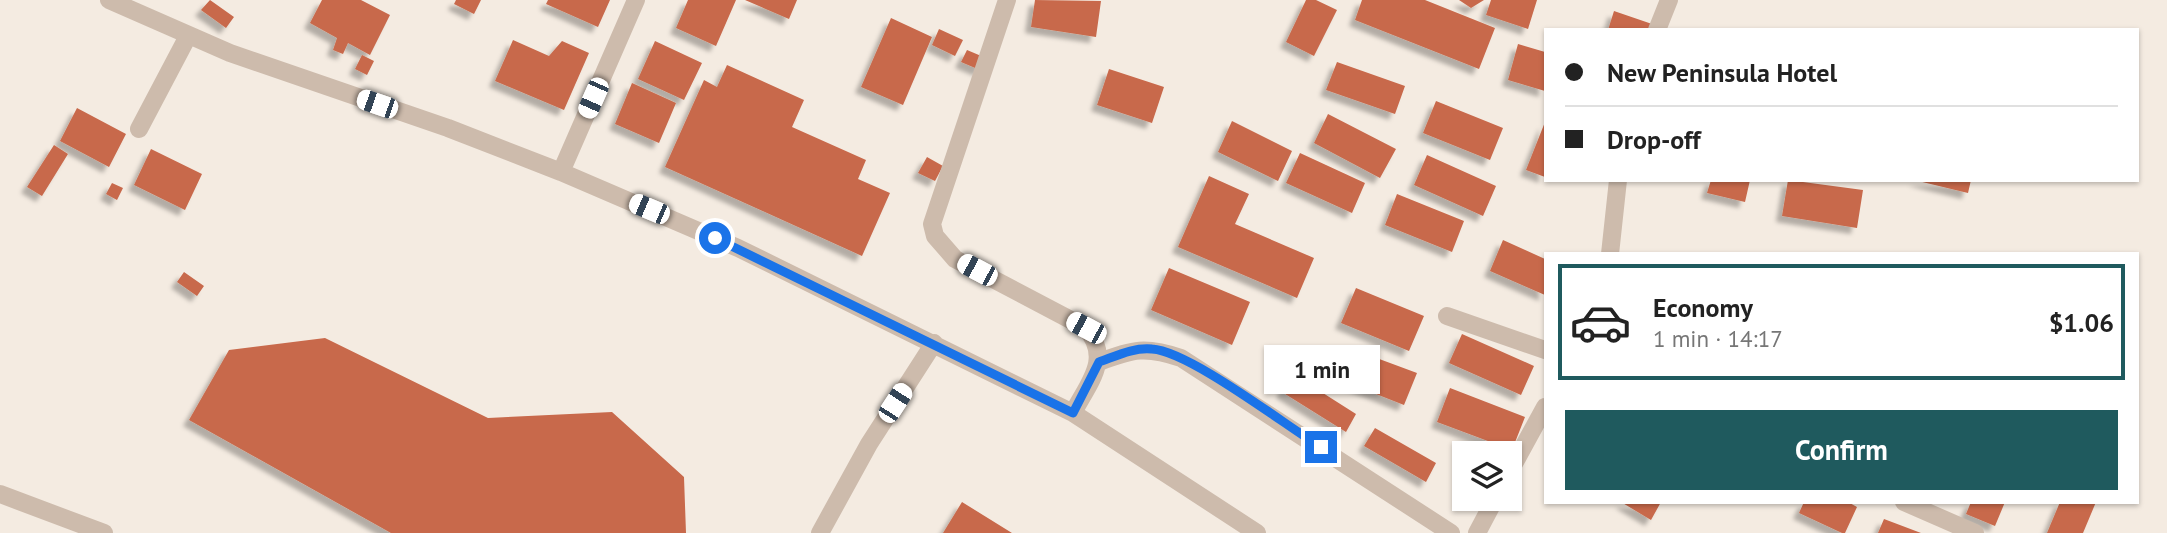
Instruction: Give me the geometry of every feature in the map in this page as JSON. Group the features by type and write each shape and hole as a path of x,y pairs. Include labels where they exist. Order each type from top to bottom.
{"street":[{"path":"110,0 188,36 448,128 561,172 737,247 1073,413 1258,533"},
{"path":"561,172 636,0"},
{"path":"1007,0 932,224 935,236 955,258 1086,328 1098,342 1099,362 1073,413"},
{"path":"1658,28 1670,0"},
{"path":"139,129 188,36"},
{"path":"1610,252 1618,182"},
{"path":"1447,316 1544,350"},
{"path":"820,533 869,443 934,343"},
{"path":"1099,362 1129,351 1153,348 1181,358 1451,533"},
{"path":"1522,449 1544,409"},
{"path":"0,494 104,533"},
{"path":"1909,504 1975,533"},
{"path":"1477,533 1489,511"}],"building":[{"path":"210,0 234,17 226,28 201,10"},
{"path":"322,0 361,0 390,15 370,55 348,43 343,54 333,50 337,38 310,23"},
{"path":"456,0 481,0 474,14 454,4"},
{"path":"548,0 610,0 598,27 546,4"},
{"path":"688,0 736,0 716,46 676,28"},
{"path":"745,0 797,0 789,19"},
{"path":"1035,0 1101,1 1096,37 1031,27"},
{"path":"1306,0 1316,0 1337,10 1314,56 1286,42"},
{"path":"1362,0 1425,0 1495,28 1479,69 1355,20"},
{"path":"1459,0 1484,0 1471,8"},
{"path":"1491,0 1537,0 1528,29 1486,15"},
{"path":"1614,11 1652,24 1651,28 1609,28"},
{"path":"891,18 932,37 903,105 861,87"},
{"path":"939,29 963,40 955,56 932,45"},
{"path":"513,40 549,56 562,41 589,53 564,110 495,81"},
{"path":"655,41 702,63 684,100 638,79"},
{"path":"1518,44 1544,52 1544,91 1508,80"},
{"path":"967,50 986,58 980,70 961,62"},
{"path":"362,55 374,61 367,75 355,69"},
{"path":"1337,62 1405,86 1395,114 1326,90"},
{"path":"727,65 804,100 792,127 866,160 858,179 890,193 862,256 665,167 704,80 717,87"},
{"path":"1109,69 1164,87 1152,123 1097,105"},
{"path":"632,83 676,103 659,143 615,124"},
{"path":"1436,101 1503,128 1490,160 1423,133"},
{"path":"77,108 126,134 109,167 60,141"},
{"path":"1328,114 1396,149 1380,178 1314,143"},
{"path":"1232,121 1292,151 1278,181 1218,152"},
{"path":"1544,125 1544,177 1526,170"},
{"path":"54,145 68,154 42,196 27,187"},
{"path":"151,149 202,174 185,210 134,185"},
{"path":"1300,153 1365,183 1352,213 1286,183"},
{"path":"1427,155 1496,186 1483,216 1414,185"},
{"path":"927,157 943,166 935,181 918,173"},
{"path":"1209,176 1249,194 1235,224 1314,258 1297,298 1178,247"},
{"path":"1710,182 1750,182 1745,202 1707,193"},
{"path":"1788,182 1863,190 1857,228 1782,216"},
{"path":"1922,182 1971,182 1968,193"},
{"path":"112,183 123,188 117,200 106,194"},
{"path":"1397,194 1464,221 1452,252 1385,225"},
{"path":"1503,240 1544,259 1544,295 1490,271"},
{"path":"1169,268 1250,302 1232,345 1151,310"},
{"path":"184,272 204,286 197,296 177,282"},
{"path":"1356,288 1424,316 1409,351 1341,323"},
{"path":"1462,334 1534,366 1521,395 1449,363"},
{"path":"325,338 488,418 612,412 684,477 686,533 391,533 189,420 229,350"},
{"path":"1355,350 1417,373 1404,405 1343,381"},
{"path":"1293,374 1356,414 1346,432 1282,392"},
{"path":"1450,388 1525,417 1516,441 1488,441 1437,422"},
{"path":"1375,428 1436,463 1426,482 1364,446"},
{"path":"962,502 1012,533 943,533"},
{"path":"1624,504 1660,504 1651,520"},
{"path":"1803,504 1852,504 1857,507 1845,533 1799,513"},
{"path":"1970,504 2004,504 1995,526 1966,514"},
{"path":"2059,504 2095,504 2083,533 2047,533"},
{"path":"1884,519 1921,533 1878,533"}],"route":[{"path":"715,238 1073,413 1099,362 1129,351 1153,348 1181,358 1212,376 1321,447"}]}
